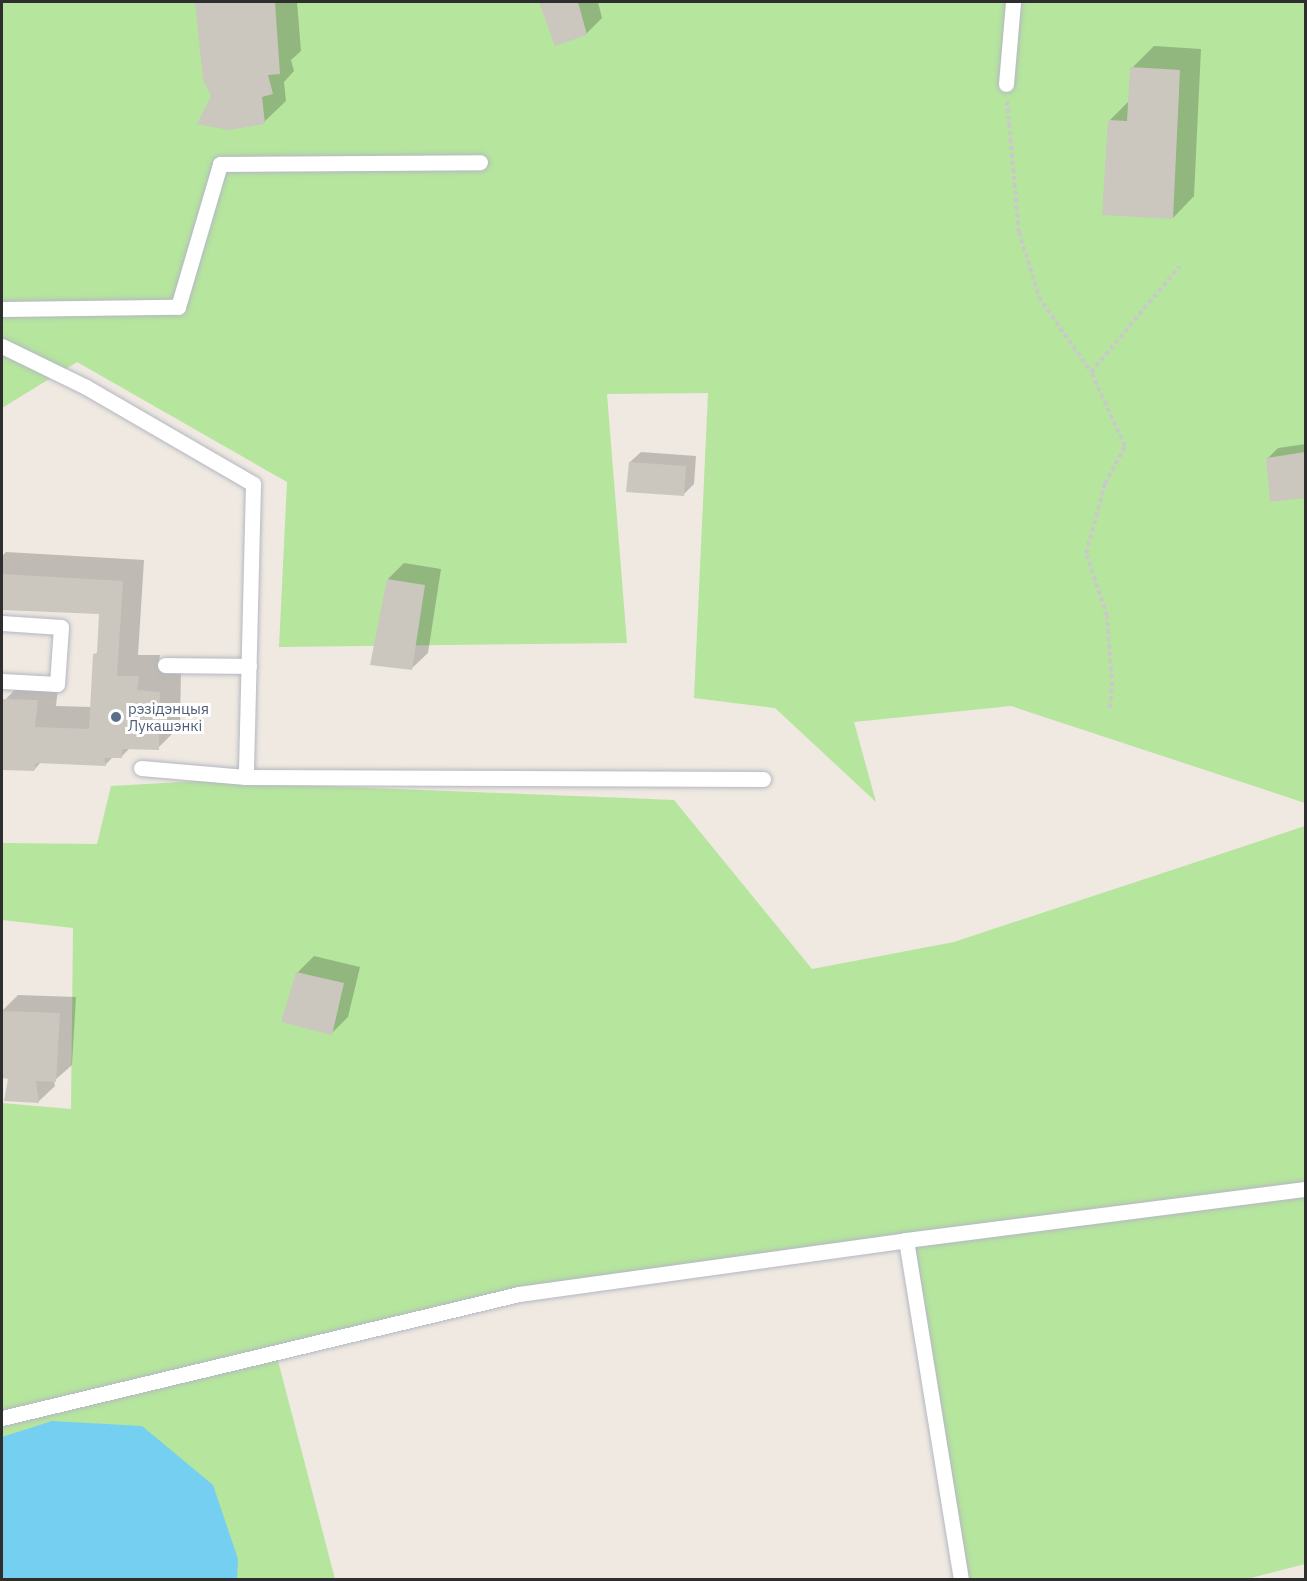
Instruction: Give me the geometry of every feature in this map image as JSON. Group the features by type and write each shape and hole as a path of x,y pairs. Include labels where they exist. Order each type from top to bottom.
{"lane":[{"path":"1005,84 1013,2"},
{"path":"2,309 178,307 220,164 480,162"},
{"path":"2,346 87,387 253,484 246,777"},
{"path":"2,623 61,627 57,684 2,681"},
{"path":"165,665 249,666"},
{"path":"141,768 246,777 763,779"},
{"path":"2,1418 519,1294 906,1240 1305,1189"},
{"path":"906,1240 961,1580"}],"path":[{"path":"1005,84 1019,232 1039,297 1091,372 1125,446 1105,484 1086,554 1107,616 1112,686 1110,708"},
{"path":"1091,372 1180,266"}],"green space":[{"path":"2,2 1305,2 1305,803 1011,706 854,722 876,802 775,708 694,698 708,393 607,394 627,643 279,647 287,482 77,362 2,408"},
{"path":"198,781 674,800 812,969 954,942 1305,826 1305,1564 1243,1580 961,1579 907,1241 519,1294 276,1353 335,1579 2,1579 2,1103 71,1109 73,928 2,920 2,843 97,844 111,786"}],"water":[{"path":"52,1421 142,1426 213,1485 238,1559 237,1579 2,1579 2,1437"}],"building":[{"path":"195,2 275,2 280,74 268,75 273,94 262,97 265,124 229,130 197,124 211,96 203,80"},
{"path":"539,2 578,2 587,35 555,46"},
{"path":"1130,67 1180,70 1173,219 1102,215 1108,120 1127,121"},
{"path":"1305,452 1305,498 1270,502 1266,458"},
{"path":"629,462 686,466 684,496 626,492"},
{"path":"2,574 123,581 117,676 139,676 137,690 160,692 159,750 122,749 122,758 104,758 106,766 36,763 34,771 2,770 3,699 38,700 35,727 89,729 93,654 97,653 99,614 2,610"},
{"path":"387,579 425,585 412,670 370,665"},
{"path":"296,972 344,983 332,1035 281,1022"},
{"path":"2,1011 60,1013 56,1082 36,1081 39,1103 4,1101 8,1079 2,1078"}],"place":[{"name":"рэзідэнцыя Лукашэнкі","path":"116,717"}]}
